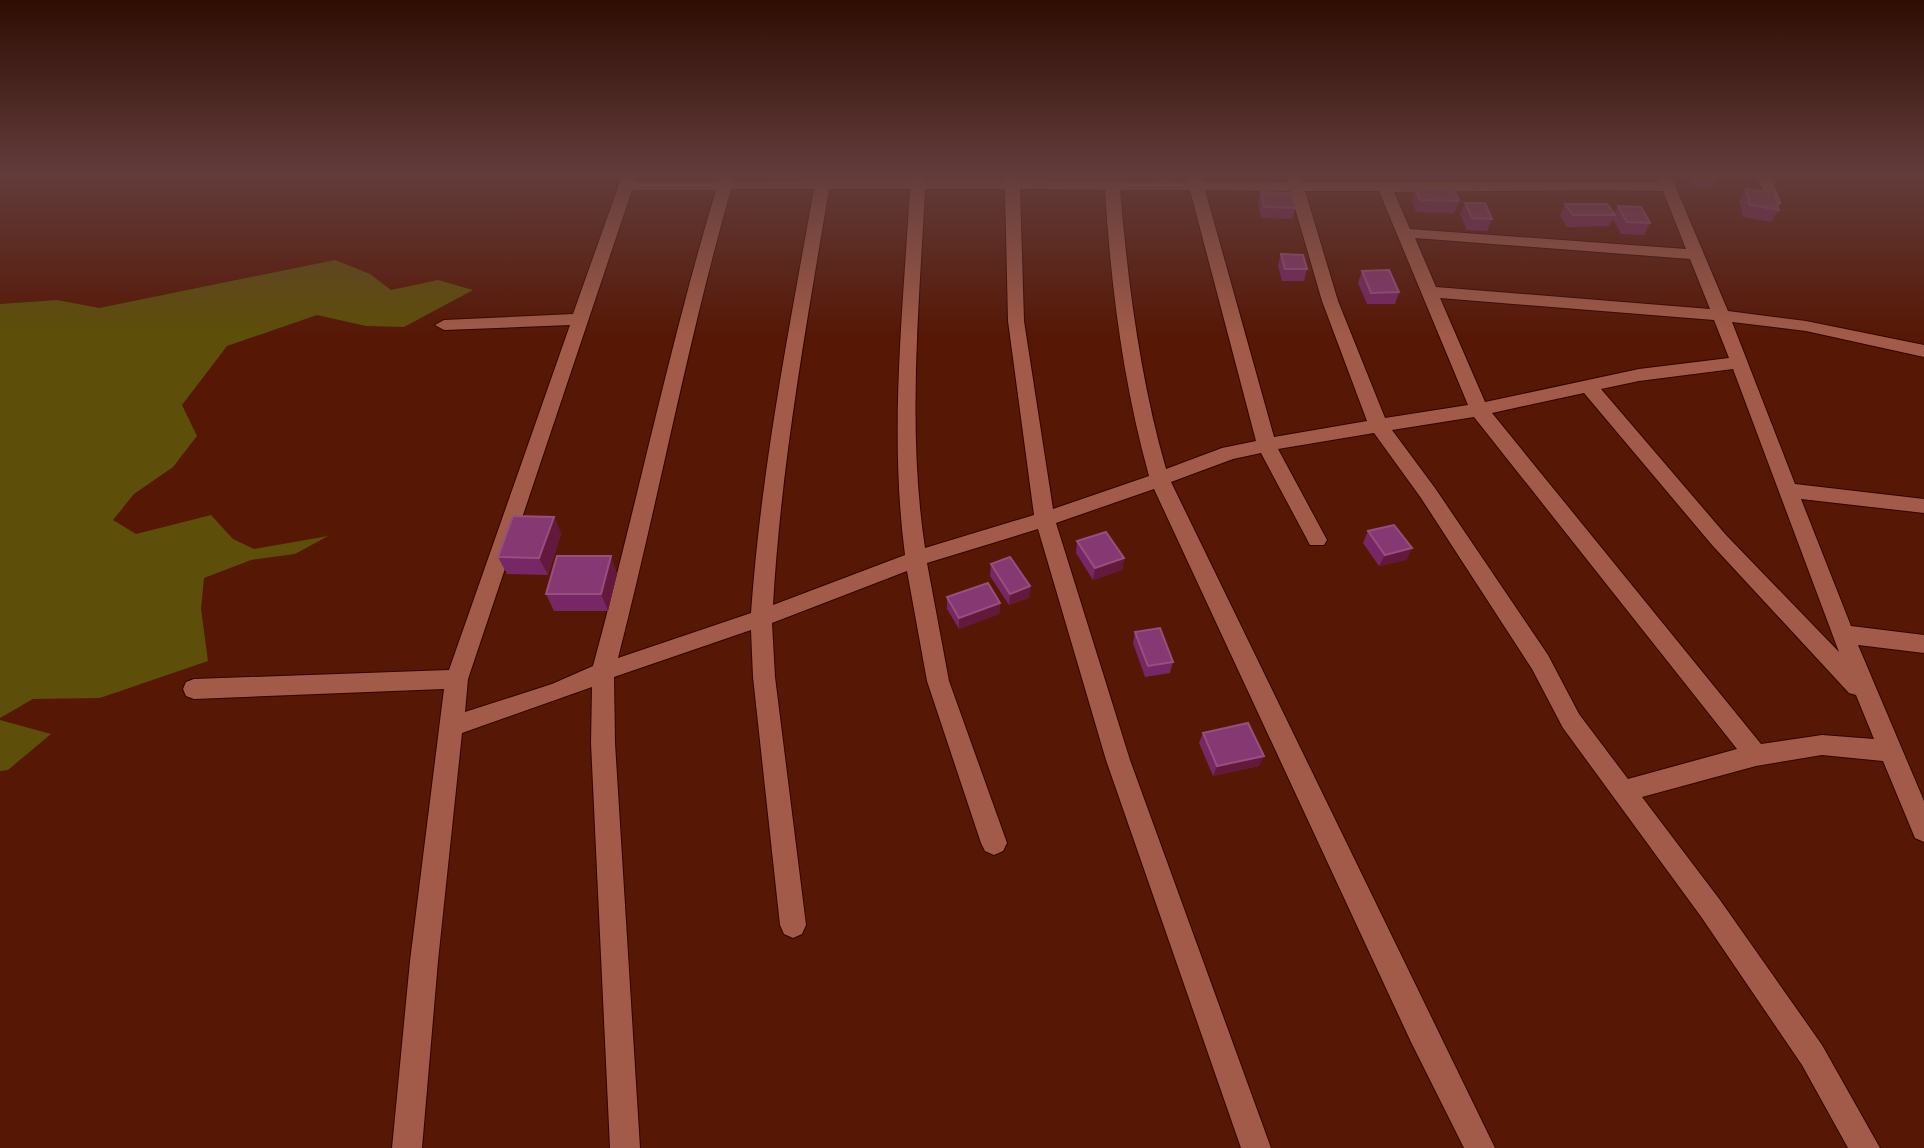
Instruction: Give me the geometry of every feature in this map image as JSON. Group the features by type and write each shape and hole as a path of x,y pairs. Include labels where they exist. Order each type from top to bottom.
{"street":[{"path":"407,1148 457,678 610,230"},
{"path":"625,1148 604,743 603,672 635,550 696,284 712,230"},
{"path":"793,925 764,677 761,618 765,556 789,376 814,230"},
{"path":"915,230 906,404 907,475 916,559 938,681 994,843"},
{"path":"1013,230 1016,321 1045,520 1118,760 1256,1148"},
{"path":"1111,230 1140,411 1158,478 1272,712 1420,1032 1479,1148"},
{"path":"1209,230 1268,447 1317,540"},
{"path":"1309,230 1330,301 1378,425 1428,493 1540,662 1571,721 1812,1055 1865,1148"},
{"path":"1404,230 1479,410 1756,755"},
{"path":"1684,230 1721,315 1786,490 1922,822"},
{"path":"1405,233 1693,254"},
{"path":"1429,292 1721,315 1806,326 1924,351"},
{"path":"444,325 580,319"},
{"path":"451,727 558,692 603,672 761,618 916,559 1045,520 1229,453 1268,447 1300,437 1479,410 1639,376 1737,363"},
{"path":"1588,387 1719,540 1837,661 1872,704"},
{"path":"1786,490 1924,506"},
{"path":"1844,634 1924,644"},
{"path":"194,689 457,678"},
{"path":"1624,791 1756,755 1822,745 1892,751"}],"shaded area":[{"path":"335,260 370,274 391,290 438,280 473,290 404,327 366,326 317,315 227,346 182,405 197,436 173,467 134,494 113,520 136,534 211,515 233,539 254,549 328,536 295,554 251,560 204,578 201,609 208,661 100,698 33,699 0,718 0,304 57,300 99,308"},
{"path":"0,720 51,734 8,770 0,771"}],"building":[{"path":"1281,254 1303,255 1307,269 1285,269"},
{"path":"1389,270 1399,292 1371,293 1362,271"},
{"path":"513,516 554,517 539,558 498,557"},
{"path":"1394,525 1412,548 1385,555 1368,531"},
{"path":"1106,532 1124,558 1095,568 1077,541"},
{"path":"557,556 611,556 601,594 546,594"},
{"path":"1010,557 1030,586 1010,594 991,564"},
{"path":"988,583 1000,603 959,618 947,597"},
{"path":"1160,628 1173,662 1148,666 1135,632"},
{"path":"1248,723 1264,756 1217,766 1203,733"}]}
